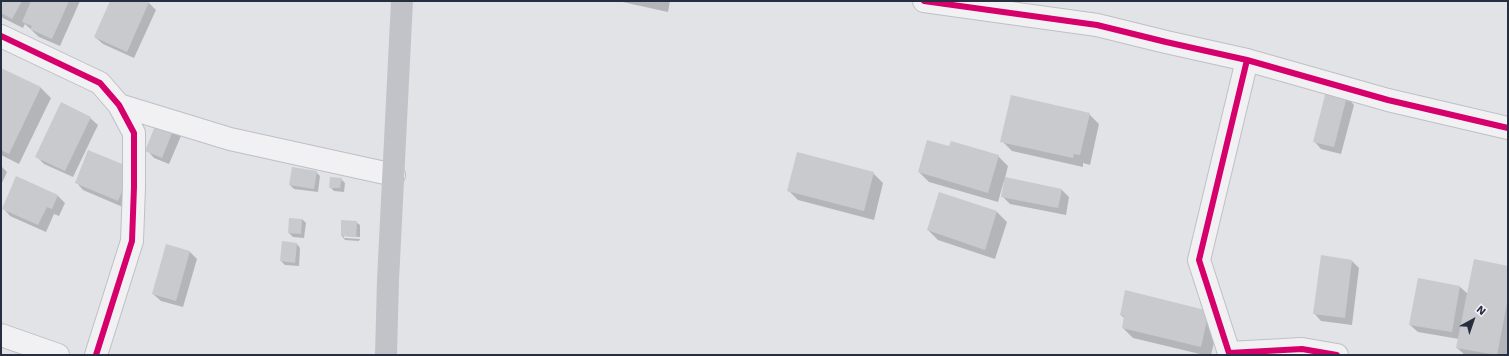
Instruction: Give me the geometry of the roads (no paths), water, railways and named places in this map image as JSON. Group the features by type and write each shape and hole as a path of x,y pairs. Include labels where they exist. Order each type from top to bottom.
{"main road":[{"path":"386,355 388,280 402,1"}],"street":[{"path":"924,1 1097,25 1247,60 1388,100 1508,128"},
{"path":"1,36 100,83 119,105 134,133 132,241 96,355"},
{"path":"1247,60 1199,260 1229,353 1302,349 1337,355"},
{"path":"119,105 230,139 394,175"},
{"path":"1,335 58,355"}]}
